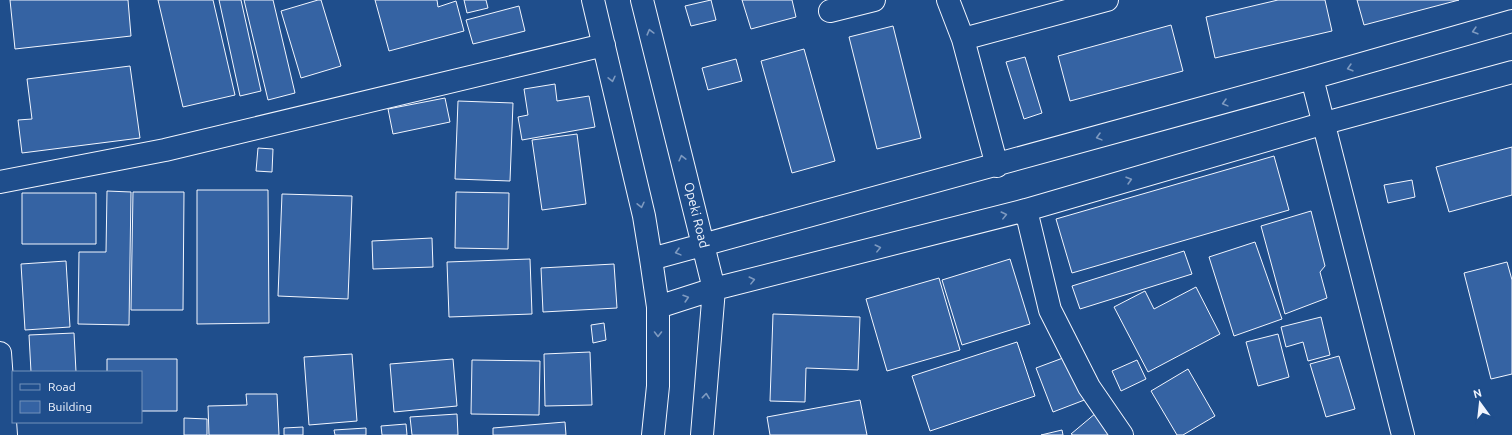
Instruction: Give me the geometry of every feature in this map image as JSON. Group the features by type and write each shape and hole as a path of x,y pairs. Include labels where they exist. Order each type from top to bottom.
{"street":[{"path":"593,0 644,216 652,259 658,307 658,386 653,435"},
{"name":"Opeki Road","path":"642,0 714,289 702,435"},
{"path":"830,11 874,0"},
{"path":"948,0 963,39 997,166"},
{"path":"963,39 1107,0"},
{"path":"652,259 997,166 1312,78 1512,20"},
{"path":"0,182 165,150 604,45"},
{"path":"658,307 714,289 1026,210 1325,123 1512,72"},
{"path":"1312,78 1325,123 1403,435"},
{"path":"1026,210 1050,310 1089,387 1122,435"},
{"path":"0,353 6,435"}],"building":[{"path":"10,0 128,0 131,36 15,49"},
{"path":"158,0 213,0 235,95 183,107"},
{"path":"219,0 241,0 261,91 240,96"},
{"path":"244,0 273,0 295,93 268,100"},
{"path":"321,0 341,66 301,78 281,11"},
{"path":"375,0 437,0 438,7 456,1 464,31 389,51"},
{"path":"464,0 486,0 488,8 467,13"},
{"path":"711,0 716,20 691,26 685,6"},
{"path":"742,0 792,0 796,17 751,29"},
{"path":"1278,0 1325,0 1332,31 1215,58 1206,17"},
{"path":"1357,0 1459,0 1364,25"},
{"path":"519,6 525,31 473,44 466,20"},
{"path":"1171,25 1183,71 1070,101 1058,56"},
{"path":"893,26 921,138 877,149 849,37"},
{"path":"804,49 835,161 792,173 761,61"},
{"path":"1025,57 1042,113 1024,119 1006,62"},
{"path":"736,59 742,81 708,90 702,68"},
{"path":"130,66 140,138 22,153 18,120 32,119 27,79"},
{"path":"555,84 557,101 589,96 595,127 522,140 518,117 528,115 524,89"},
{"path":"445,98 450,122 393,134 388,109"},
{"path":"458,101 513,103 510,181 455,179"},
{"path":"577,134 586,204 542,210 532,140"},
{"path":"1512,147 1512,195 1449,212 1436,167"},
{"path":"258,148 273,149 272,172 256,171"},
{"path":"1274,156 1289,210 1072,273 1056,219"},
{"path":"1412,180 1415,197 1388,203 1384,185"},
{"path":"197,190 268,190 269,323 197,324"},
{"path":"107,191 131,192 129,325 78,324 79,252 106,252"},
{"path":"133,192 184,192 183,310 131,310"},
{"path":"456,192 509,193 508,249 455,248"},
{"path":"22,193 96,193 96,244 22,244"},
{"path":"282,194 352,196 348,299 278,296"},
{"path":"1311,211 1325,266 1320,272 1327,298 1285,314 1261,226"},
{"path":"432,238 433,267 373,269 372,241"},
{"path":"1255,242 1282,319 1234,336 1209,257"},
{"path":"1184,251 1192,274 1080,309 1072,286"},
{"path":"530,259 532,314 449,317 447,262"},
{"path":"1010,259 1030,324 962,345 942,280"},
{"path":"66,261 70,327 25,330 21,264"},
{"path":"1507,262 1512,280 1512,374 1491,379 1464,273"},
{"path":"614,264 617,308 543,312 541,268"},
{"path":"939,278 960,350 887,371 866,299"},
{"path":"1196,287 1220,334 1148,372 1114,307 1145,291 1154,309"},
{"path":"773,314 860,317 858,370 806,368 805,402 770,401"},
{"path":"1321,317 1330,355 1308,361 1303,342 1286,347 1281,327"},
{"path":"604,323 606,340 593,343 591,325"},
{"path":"74,333 76,371 31,371 29,335"},
{"path":"1278,334 1289,377 1258,386 1246,342"},
{"path":"1017,342 1035,396 930,431 912,376"},
{"path":"590,352 592,405 545,406 544,354"},
{"path":"352,354 357,421 309,425 304,357"},
{"path":"1071,355 1087,399 1053,412 1036,368"},
{"path":"1339,356 1355,409 1326,417 1310,364"},
{"path":"107,359 177,359 177,411 142,411 142,371 107,371"},
{"path":"453,359 457,406 394,412 390,364"},
{"path":"472,360 540,361 539,415 471,414"},
{"path":"1137,360 1146,379 1121,391 1112,371"},
{"path":"1188,369 1215,416 1183,435 1177,435 1151,391"},
{"path":"246,394 277,394 279,435 209,435 208,406 247,405"},
{"path":"860,400 867,435 770,435 767,417"},
{"path":"1096,413 1115,435 1071,434"},
{"path":"457,414 458,435 412,435 410,417"},
{"path":"184,418 207,419 207,435 184,435"},
{"path":"565,422 566,435 493,435 493,428"},
{"path":"406,424 407,435 382,435 381,426"},
{"path":"303,427 303,435 284,435 284,428"},
{"path":"366,428 366,435 335,435 334,430"},
{"path":"1062,430 1063,435 1041,435"}]}
